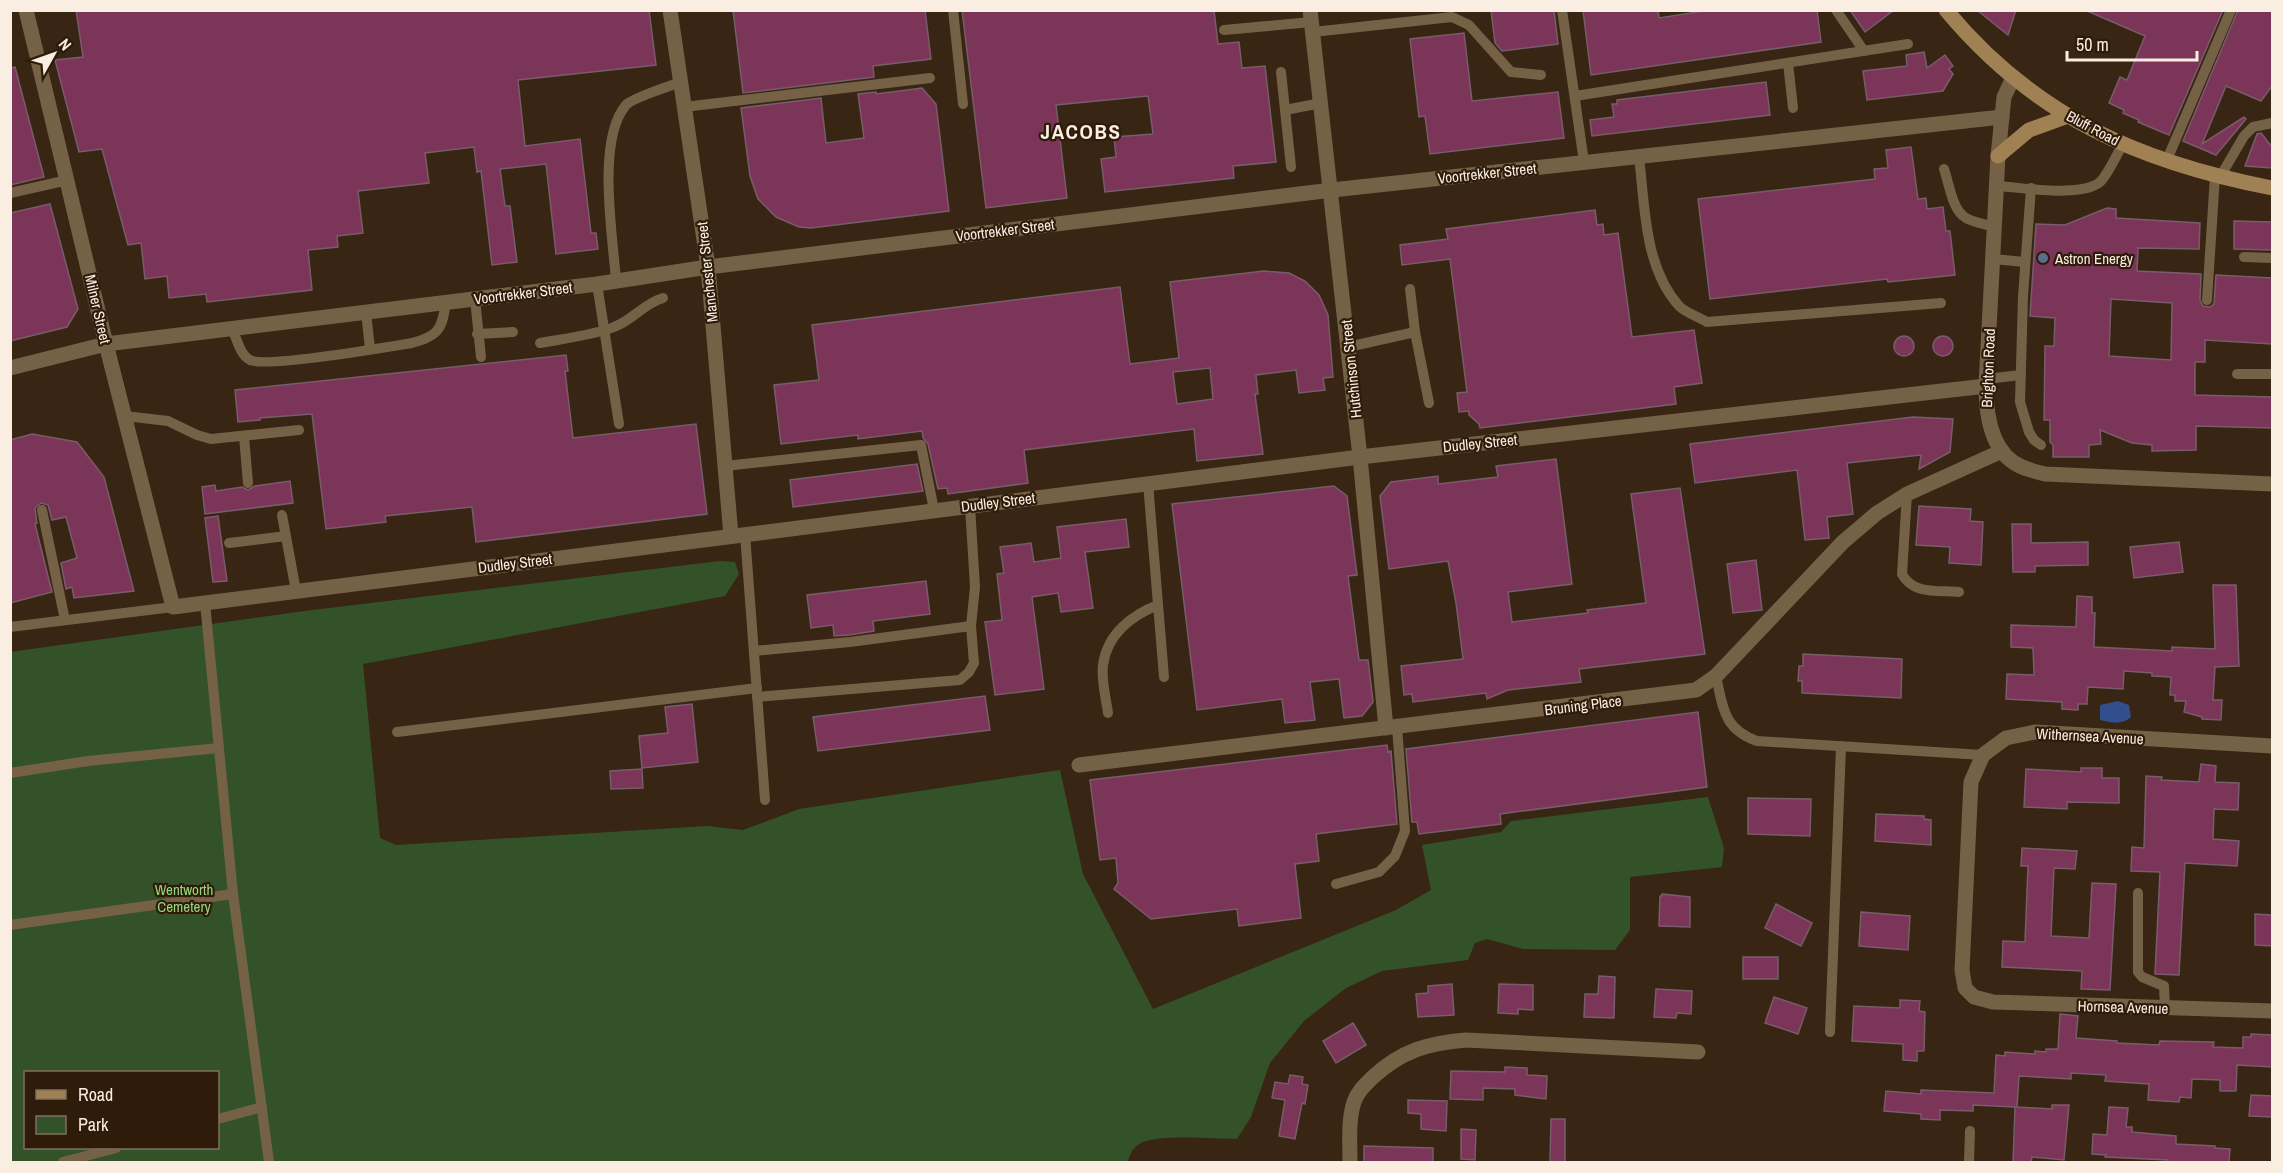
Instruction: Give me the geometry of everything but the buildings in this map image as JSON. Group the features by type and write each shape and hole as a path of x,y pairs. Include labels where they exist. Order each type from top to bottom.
{"main road":[{"name":"Bluff Road","path":"1946,10 1969,38 2013,78 2068,116 2122,144 2166,162 2272,188"},
{"path":"1998,156 2029,130 2068,116"}],"street":[{"name":"Milner Street","path":"26,10 106,344 173,607"},
{"name":"Manchester Street","path":"670,10 708,267 725,466 738,535"},
{"name":"Hutchinson Street","path":"1312,22 1392,728"},
{"name":"Brighton Road","path":"2002,451 1993,435 1986,412 1986,383 1998,156 2004,97 2013,78"},
{"name":"Voortrekker Street","path":"10,368 106,344 597,284 708,267 1332,190 2002,117"},
{"name":"Dudley Street","path":"173,607 1148,483 1986,383"},
{"path":"2002,451 2020,466 2045,474 2272,484"},
{"name":"Bruning Place","path":"1079,765 1696,690 1716,676 1843,542 1876,513 1907,494 2002,451"},
{"name":"Withernsea Avenue","path":"1983,755 2006,738 2035,732 2272,746"},
{"name":"Hornsea Avenue","path":"1983,755 1971,782 1962,970 1965,988 1974,997 1993,1002 2272,1011"},
{"path":"1350,1162 1353,1104 1359,1090 1405,1053 1431,1044 1466,1040 1698,1052"}],"lane":[{"path":"953,10 963,104"},
{"path":"1562,10 1584,162"},
{"path":"1836,10 1864,51"},
{"path":"2166,162 2231,10"},
{"path":"1224,30 1312,22 1452,17 1470,25 1510,72 1541,75"},
{"path":"1575,96 1908,44"},
{"path":"1788,63 1793,108"},
{"path":"1281,72 1291,167"},
{"path":"684,107 930,78"},
{"path":"616,281 609,179 610,142 617,119 628,103 681,82"},
{"path":"1285,110 1321,103"},
{"path":"2207,300 2218,176 2244,136 2253,127 2272,123"},
{"path":"1997,186 2068,191 2095,186 2101,181 2122,144"},
{"path":"1639,157 1650,247 1663,285 1681,308 1707,322 1941,303"},
{"path":"1944,169 1960,212 1966,218 1995,226"},
{"path":"10,193 68,180"},
{"path":"2031,188 2025,262 2020,402 2029,432 2041,445"},
{"path":"2244,257 2272,258"},
{"path":"1993,259 2025,262"},
{"path":"597,284 606,329 619,424"},
{"path":"1410,289 1415,332 1429,403"},
{"path":"540,344 613,328 632,318 642,307 663,298"},
{"path":"475,299 481,357"},
{"path":"232,328 243,355 257,363 412,343 430,338 444,322 446,302"},
{"path":"366,312 370,349"},
{"path":"477,334 513,332"},
{"path":"1348,347 1415,332"},
{"path":"2237,374 2272,374"},
{"path":"1986,383 2021,375"},
{"path":"124,416 168,421 196,435 211,439 298,430"},
{"path":"244,436 248,483"},
{"path":"725,466 921,445 934,510"},
{"path":"1148,483 1164,677"},
{"path":"1907,494 1902,574 1907,584 1914,588 1959,592"},
{"path":"397,732 757,692 960,680 969,672 974,663 971,626 975,587 970,506"},
{"path":"42,510 65,620"},
{"path":"282,515 296,591"},
{"path":"738,535 754,651 765,800"},
{"path":"229,543 286,536"},
{"path":"205,603 233,894 268,1162"},
{"path":"1108,713 1103,666 1111,640 1122,627 1141,612 1158,605"},
{"name":"Dudley Street","path":"10,627 173,607"},
{"path":"754,651 850,642 971,626"},
{"path":"1716,676 1725,717 1737,731 1758,741 1983,755"},
{"path":"1336,884 1379,872 1395,856 1405,831 1392,728"},
{"path":"1830,1032 1841,746"},
{"path":"10,773 88,761 219,748"},
{"path":"2138,893 2138,972 2149,981 2164,986 2165,1008"},
{"path":"10,925 233,894"},
{"path":"219,1119 262,1107"},
{"path":"1969,1162 1970,1131"},
{"path":"63,1162 112,1149"}],"green space":[{"name":"Wentworth Cemetery","path":"720,561 735,562 739,574 725,596 363,664 380,838 396,845 707,826 743,830 799,809 1060,770 1083,874 1153,1009 1396,910 1431,890 1422,845 1501,832 1511,821 1708,797 1724,848 1722,867 1630,877 1630,930 1615,950 1523,949 1487,939 1475,943 1468,960 1382,971 1346,988 1304,1021 1270,1063 1251,1117 1237,1139 1149,1140 1135,1147 1128,1162 11,1162 10,652 304,611"}],"water":[{"path":"2118,701 2129,705 2131,717 2117,723 2100,720 2100,705"}],"place":[{"name":"Astron Energy","path":"2043,258"}],"district":[{"name":"JACOBS","path":"1081,131"}]}
